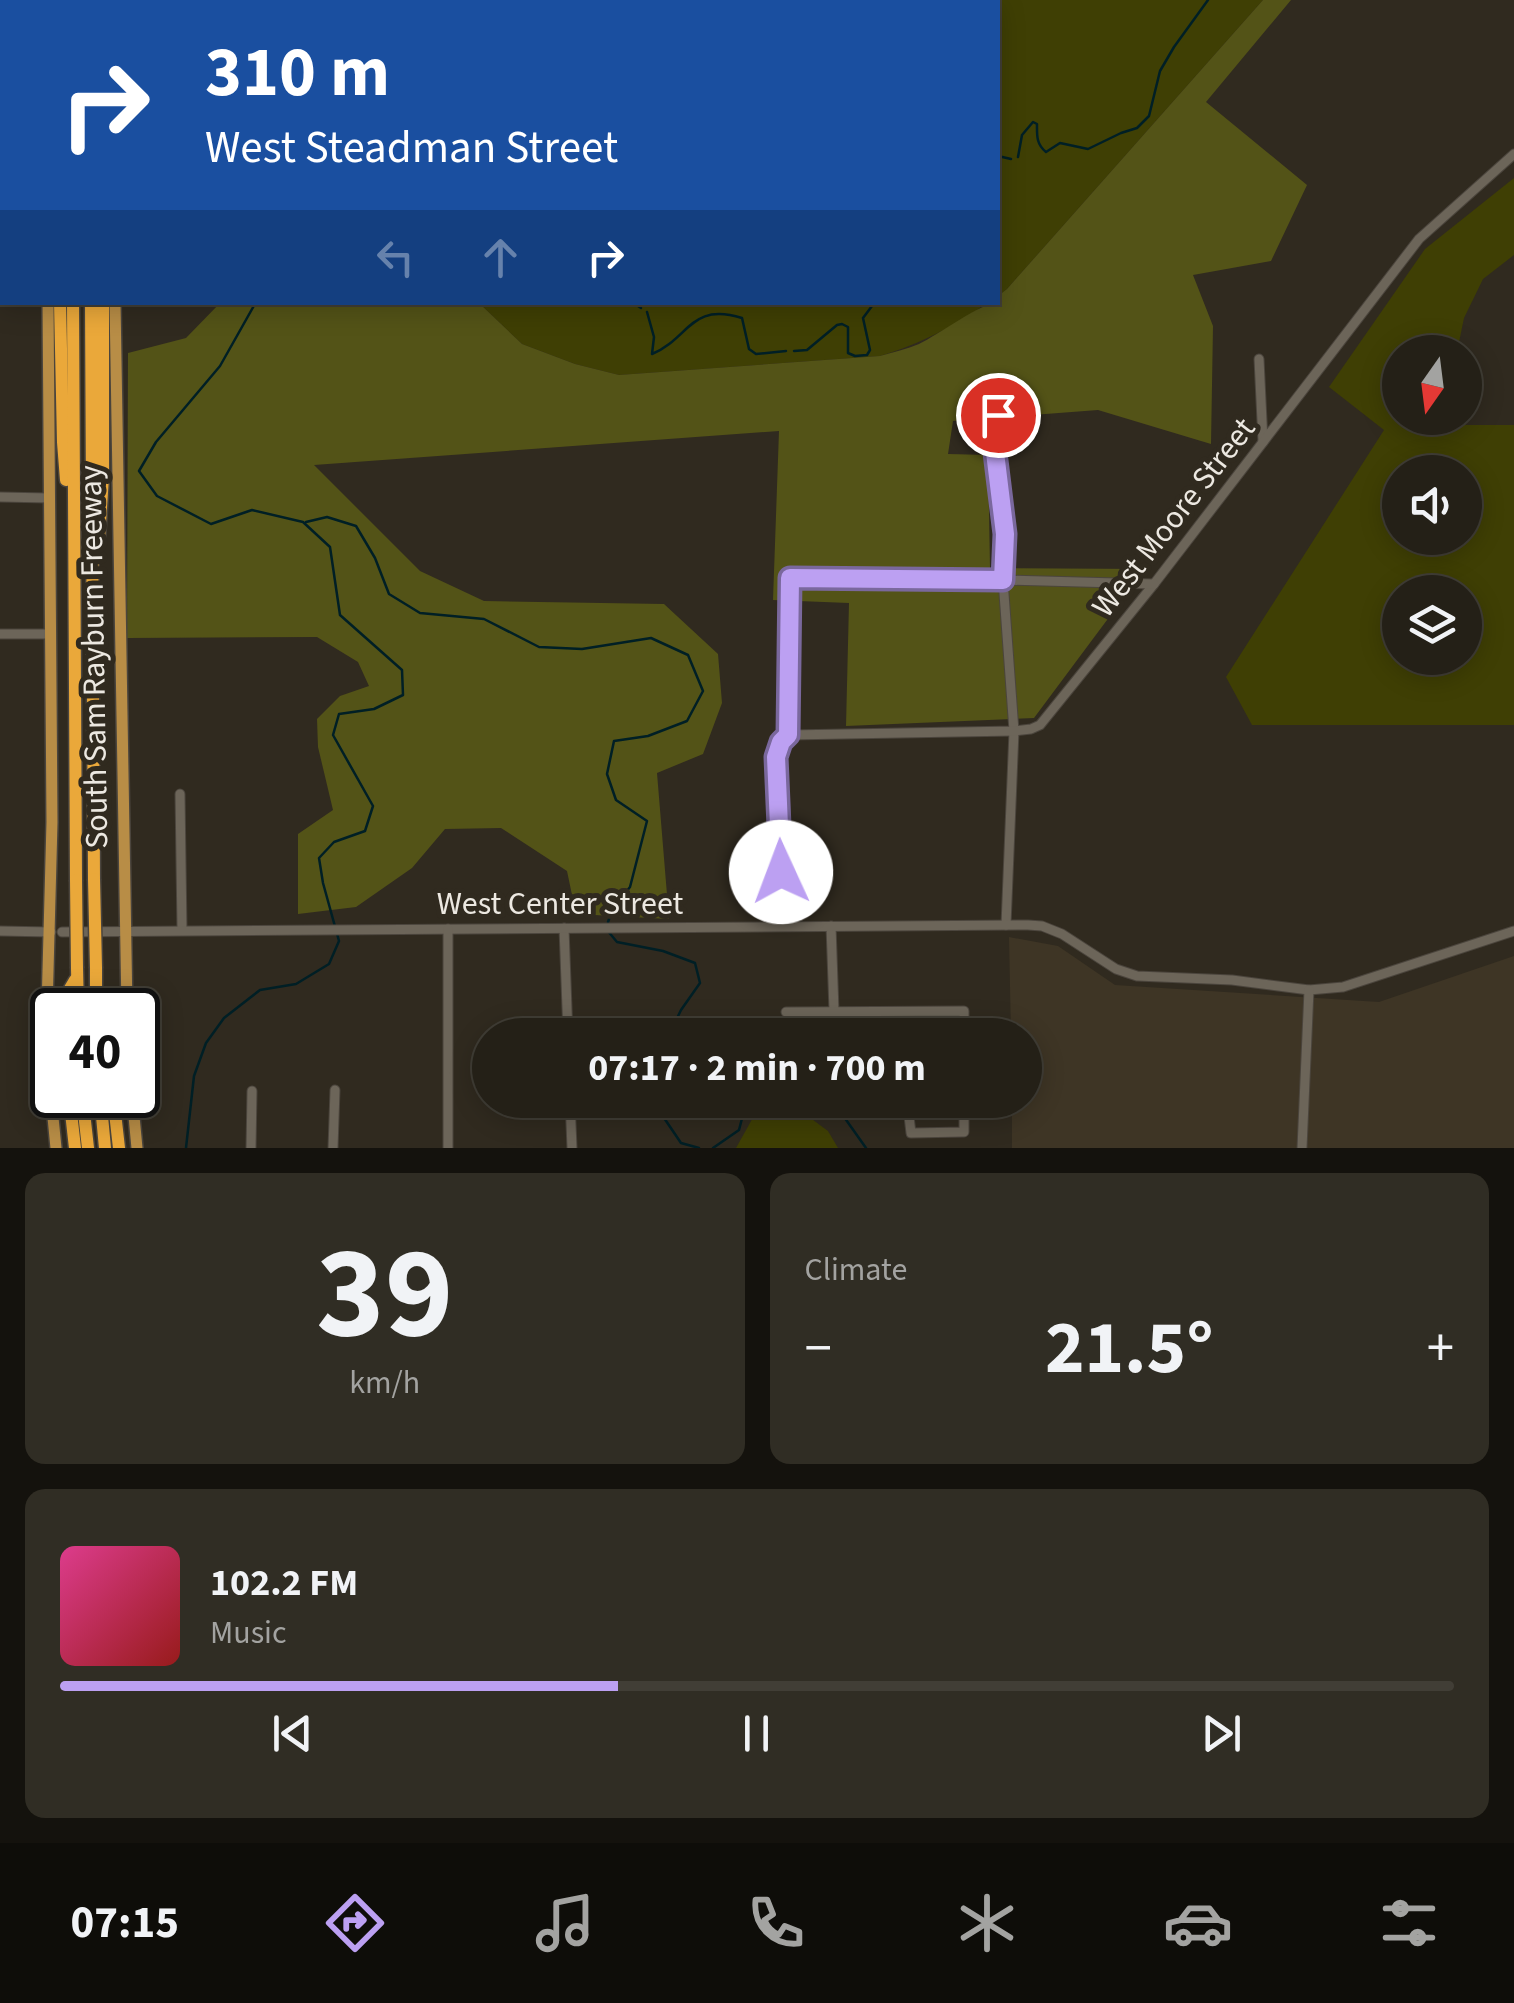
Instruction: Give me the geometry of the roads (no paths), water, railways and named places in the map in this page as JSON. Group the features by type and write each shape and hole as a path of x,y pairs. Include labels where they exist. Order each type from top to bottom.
{"highway":[{"path":"60,305 63,442 74,560"},
{"name":"South Sam Rayburn Freeway","path":"73,305 77,988"},
{"name":"South Sam Rayburn Freeway","path":"90,305 96,988"},
{"path":"94,625 103,477 103,305"},
{"path":"70,988 77,973"},
{"path":"72,1118 75,1148"},
{"path":"85,1118 88,1148"},
{"path":"102,1118 105,1148"},
{"path":"116,1118 119,1148"}],"main road":[{"name":"South Sam Rayburn Freeway","path":"48,305 54,932 46,1046 56,1148"},
{"name":"South Sam Rayburn Freeway","path":"115,305 126,988"},
{"path":"135,1118 138,1148"}],"street":[{"name":"West Moore Street","path":"788,735 1014,731 1031,729 1048,717 1419,239 1514,154"},
{"path":"1259,359 1264,442"},
{"path":"998,415 992,428 1005,534 1003,580 1014,731 1006,925"},
{"path":"0,497 49,498"},
{"path":"784,926 776,757 788,735 790,578 1154,584"},
{"path":"0,634 50,634"},
{"path":"180,794 182,930"},
{"path":"830,926 835,1018"},
{"name":"West Center Street","path":"0,931 1042,926 1062,934 1116,969 1137,976 1232,980 1309,990 1343,987 1514,930"},
{"path":"564,928 567,1018"},
{"path":"448,929 448,1148"},
{"path":"1302,1148 1309,990"},
{"path":"786,1012 964,1010 964,1018"},
{"path":"333,1148 335,1090"},
{"path":"251,1148 252,1092"},
{"path":"571,1118 572,1148"},
{"path":"909,1118 911,1133 964,1132 964,1118"}],"waterway":[{"path":"1018,157 1022,135 1033,122 1046,152 1060,143 1088,149 1137,128 1149,116 1160,71 1208,0"},
{"path":"1000,156 1011,159"},
{"path":"186,1148 194,1076 206,1043 224,1018 260,990 296,984 329,964 339,941 319,858 334,842 365,831 373,806 333,735 339,714 374,709 403,695 402,670 340,615 330,547 303,522 252,510 211,524 157,496 139,471 156,442 220,366 254,305"},
{"path":"636,305 641,308"},
{"path":"794,351 807,350 842,324 848,327 848,353 867,355 870,350 863,318 873,305"},
{"path":"647,312 654,337 652,354 701,318 725,314 742,318 749,349 756,354 786,351"},
{"path":"306,522 327,517 356,526 375,558 389,594 420,613 484,619 539,647 582,649 651,638 688,655 703,691 687,721 648,736 614,741 607,774 616,800 647,821 630,887 613,908 608,922"},
{"path":"607,930 617,942 663,951 695,963 700,983 677,1018"},
{"path":"664,1118 681,1143 699,1148"},
{"path":"713,1148 739,1130 742,1118"},
{"path":"845,1118 866,1148"}]}
